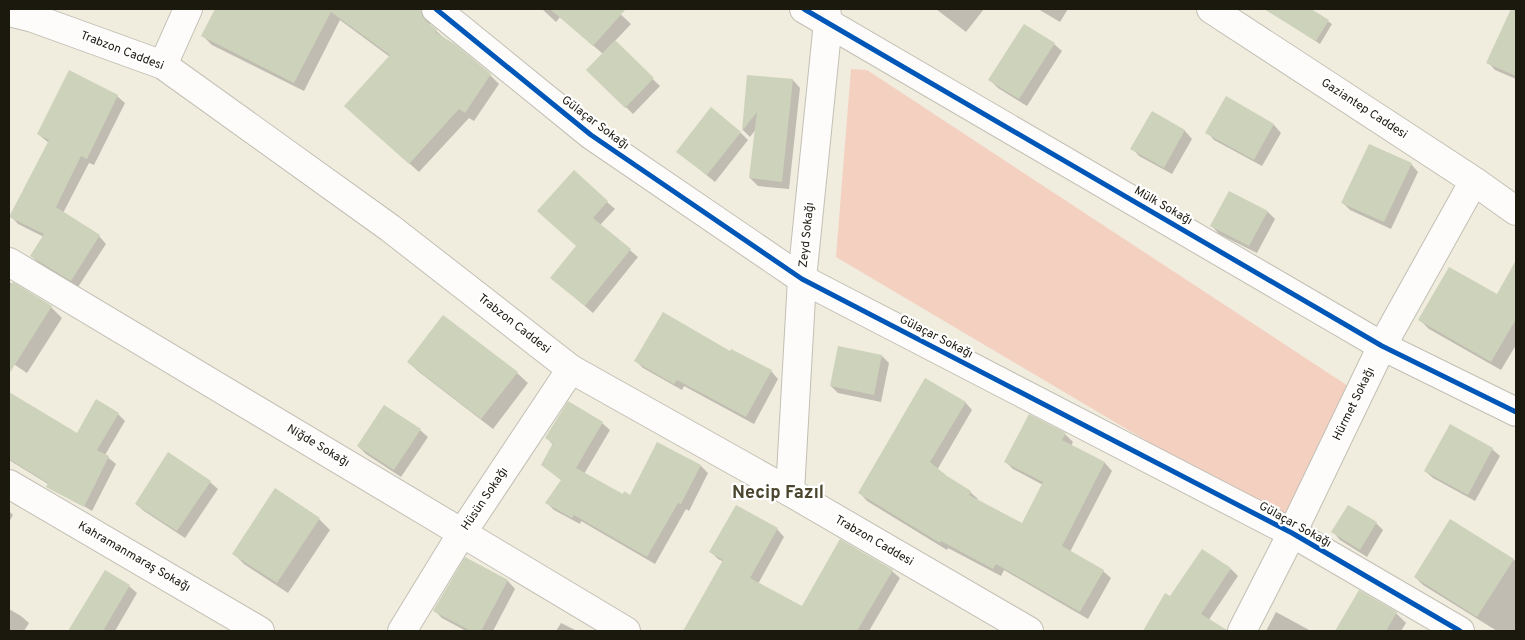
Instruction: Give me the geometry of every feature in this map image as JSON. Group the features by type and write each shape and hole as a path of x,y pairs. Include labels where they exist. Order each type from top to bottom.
{"street":[{"path":"163,65 188,9"},
{"name":"Gülaçar Sokağı","path":"436,9 591,135 802,279 1292,533 1460,631"},
{"name":"Mülk Sokağı","path":"804,9 827,16 1382,346 1516,412"},
{"name":"Gaziantep Caddesi","path":"1211,9 1516,210"},
{"name":"Trabzon Caddesi","path":"9,12 33,18 163,65 390,228 572,369 790,492 1029,631"},
{"name":"Zeyd Sokağı","path":"790,492 802,279 827,16"},
{"name":"Hürmet Sokağı","path":"1242,631 1292,533 1382,346 1474,181"},
{"name":"Niğde Sokağı","path":"9,262 626,631"},
{"name":"Hüsün Sokağı","path":"402,631 462,533 572,369"},
{"name":"Kahramanmaraş Sokağı","path":"9,484 260,631"}],"shaded area":[{"path":"851,69 867,70 1348,386 1282,521 836,257"}],"building":[{"path":"215,9 421,9 426,21 437,30 435,32 456,45 491,74 465,113 459,109 409,164 344,106 390,55 331,12 294,83 201,36"},
{"path":"550,9 626,9 593,46"},
{"path":"1264,9 1311,9 1329,20 1316,41"},
{"path":"1511,9 1516,9 1516,76 1486,63"},
{"path":"1024,24 1055,43 1019,99 988,80"},
{"path":"615,40 654,78 625,108 586,70"},
{"path":"69,70 118,95 87,159 81,156 56,207 100,235 71,281 30,256 44,234 9,217 49,140 37,134"},
{"path":"747,75 793,79 782,182 749,178 757,112 742,131"},
{"path":"1226,96 1274,124 1254,160 1205,133"},
{"path":"711,107 741,132 707,175 676,152"},
{"path":"1152,111 1185,130 1164,168 1130,149"},
{"path":"1369,144 1412,163 1384,222 1341,203"},
{"path":"574,170 608,201 593,218 631,249 585,306 550,278 576,246 537,211"},
{"path":"1229,191 1268,211 1249,246 1210,226"},
{"path":"1516,260 1516,319 1491,362 1418,320 1449,267 1497,294"},
{"path":"13,282 52,306 9,374 9,288"},
{"path":"663,312 730,351 731,349 772,370 746,417 677,380 674,384 634,361"},
{"path":"443,315 518,372 481,419 407,362"},
{"path":"838,346 882,355 874,395 830,386"},
{"path":"925,378 966,402 930,462 947,476 971,491 969,495 1022,523 1043,482 1004,462 1029,414 1066,433 1062,440 1105,462 1062,546 1104,570 1080,612 996,564 993,569 941,541 940,543 858,493"},
{"path":"9,392 77,433 96,399 119,413 97,450 109,456 84,507 46,487 48,483 9,459"},
{"path":"568,401 603,422 576,468 623,494 624,491 630,495 657,442 701,465 681,504 678,503 647,557 574,515 572,518 545,503 561,480 541,465 553,443 545,438"},
{"path":"384,405 421,429 394,470 357,446"},
{"path":"1450,424 1493,448 1468,495 1424,471"},
{"path":"168,452 211,481 177,531 135,504"},
{"path":"275,488 320,518 277,583 232,554"},
{"path":"736,505 778,528 750,578 802,606 840,539 893,570 857,631 683,631 723,560 709,552"},
{"path":"1348,505 1377,522 1360,550 1331,532"},
{"path":"1450,519 1514,559 1477,617 1414,577"},
{"path":"1202,549 1231,568 1201,614 1227,630 1143,631 1165,593 1170,596"},
{"path":"465,557 508,580 481,631 471,631 433,611"},
{"path":"105,570 130,585 103,631 68,631"},
{"path":"1359,590 1397,612 1386,631 1335,631"}],"cycle path":[{"path":"436,9 591,135 802,279 1292,533 1460,631"},
{"path":"804,9 1382,346 1516,412"}],"district":[{"name":"Necip Fazıl","path":"778,493"}]}
